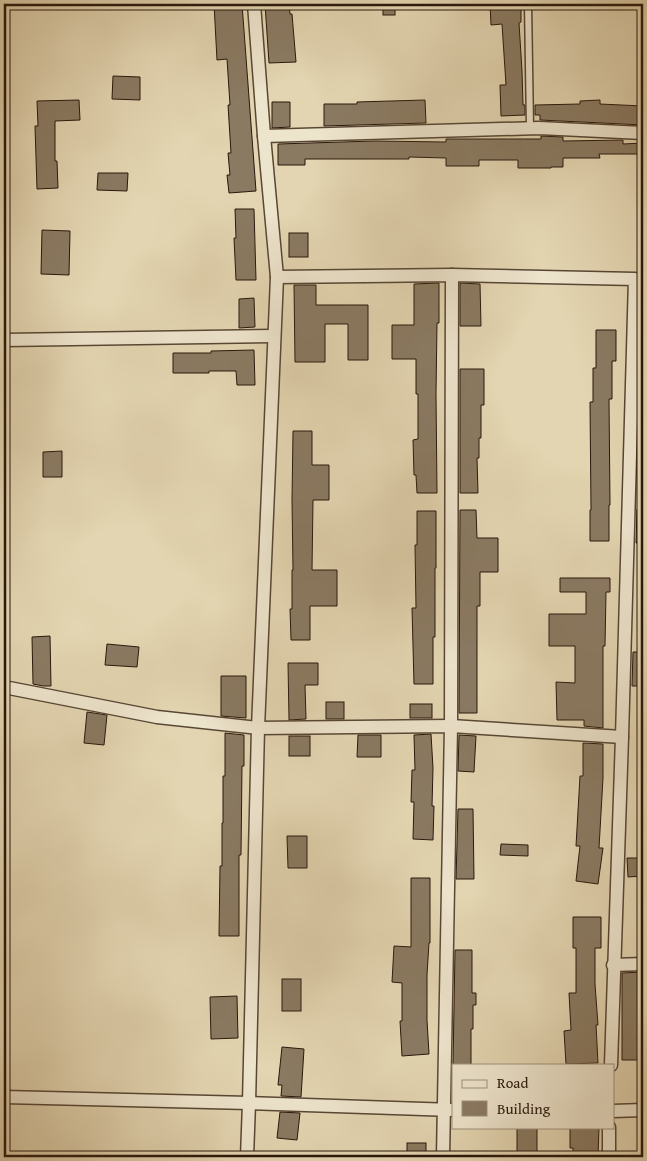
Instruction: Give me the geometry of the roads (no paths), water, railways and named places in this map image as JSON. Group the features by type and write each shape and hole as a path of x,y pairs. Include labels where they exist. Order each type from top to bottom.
{"street":[{"path":"247,1157 258,728 277,277 254,4"},
{"path":"264,136 530,128 643,133"},
{"path":"277,277 452,275 635,279 638,347 610,1064"},
{"path":"443,1157 449,1110 452,275"},
{"path":"4,340 274,336"},
{"path":"4,687 157,717 258,728 450,726 622,738"},
{"path":"613,965 643,964"},
{"path":"4,1097 449,1110"},
{"path":"614,1111 643,1110"},
{"path":"609,1128 609,1157"}],"lane":[{"path":"528,4 530,128"}]}
